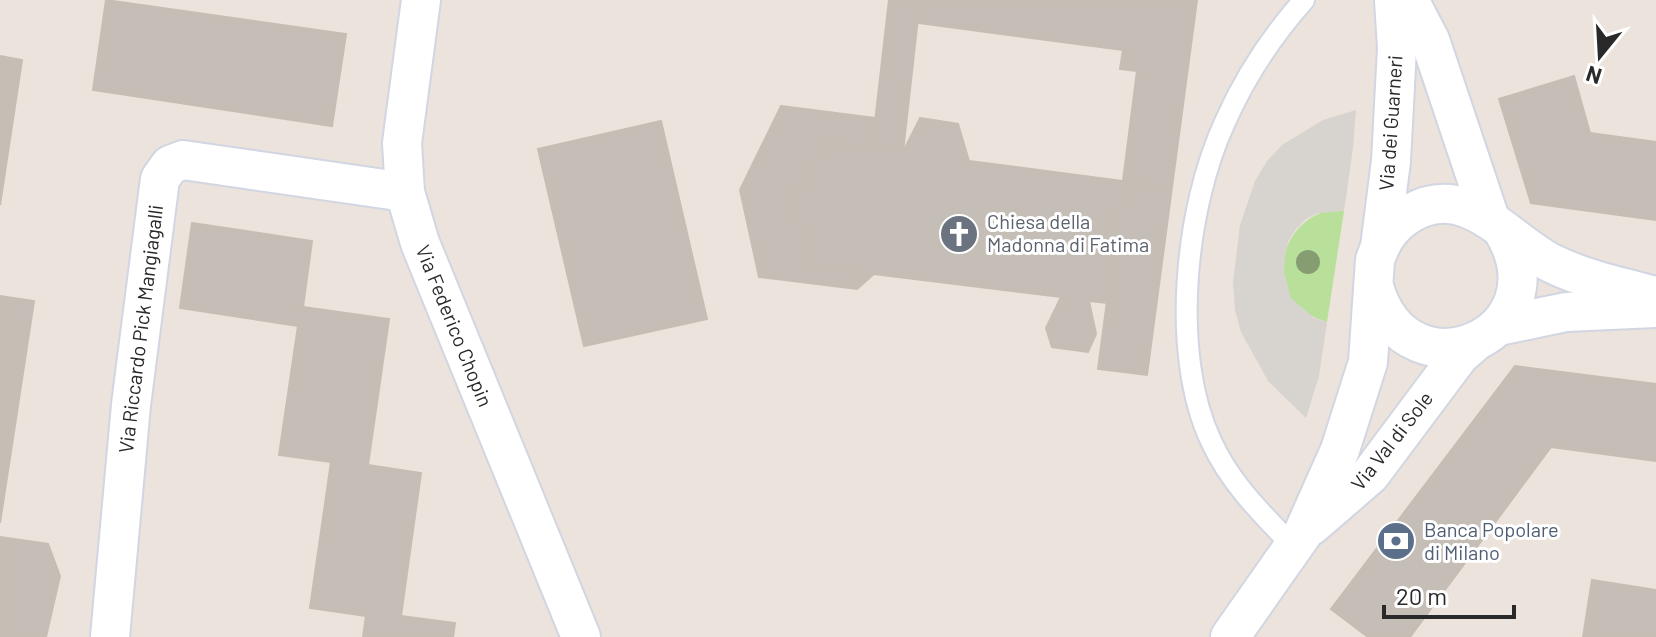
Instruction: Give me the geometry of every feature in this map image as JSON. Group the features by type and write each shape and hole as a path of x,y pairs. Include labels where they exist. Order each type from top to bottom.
{"street":[{"name":"Via Federico Chopin","path":"421,0 402,143 405,192 420,243 581,637"},
{"name":"Via dei Guarneri","path":"1380,247 1391,161 1397,48 1394,0"},
{"name":"Via dei Guarneri","path":"1409,0 1430,40 1496,225"},
{"name":"Via Riccardo Pick Mangiagalli","path":"110,637 132,390 160,179 170,165 183,160 405,192"},
{"path":"1380,247 1397,223 1418,209 1460,205 1496,225 1530,250 1572,272 1656,296"},
{"name":"Via Val di Sole","path":"1298,540 1370,475 1459,356 1509,312 1518,284 1516,258 1496,225"},
{"name":"Via Val di Sole","path":"1230,637 1298,540 1324,491 1368,362 1374,274 1380,247"},
{"path":"1375,290 1380,307 1390,323 1418,343 1437,348 1457,348 1486,335 1566,312 1656,308"}],"lane":[{"path":"1298,540 1237,485 1210,441 1192,386 1186,315 1192,248 1201,199 1223,125 1259,58 1304,0"}],"green space":[{"path":"1330,210 1344,211 1327,322 1294,303 1283,271 1288,244 1295,232 1305,222"}],"shaded area":[{"path":"1356,110 1344,211 1318,213 1306,219 1288,242 1285,256 1284,272 1291,298 1314,318 1327,322 1319,376 1306,418 1268,381 1241,332 1235,310 1233,282 1240,225 1255,181 1267,161 1282,145 1323,120"}],"building":[{"path":"106,0 346,34 332,126 93,90"},
{"path":"889,0 920,0 903,152 872,148"},
{"path":"920,0 1197,0 1172,187 1123,181 1137,71 1120,69 1123,50 918,23"},
{"path":"0,56 22,60 0,205"},
{"path":"1574,76 1590,133 1656,142 1656,220 1531,203 1499,99"},
{"path":"781,106 876,118 872,148 823,142 794,201 809,266 874,274 857,289 759,277 740,190"},
{"name":"Chiesa della Madonna di Fatima","path":"920,118 958,124 969,161 1123,181 1107,303 1089,301 1096,334 1088,352 1052,347 1046,328 1061,297 809,266 794,201 823,142 903,152"},
{"path":"661,121 707,319 584,346 538,149"},
{"path":"1123,181 1172,187 1147,375 1098,369"},
{"path":"192,223 312,241 303,307 389,319 368,465 421,473 401,616 455,623 453,637 363,637 366,616 310,608 331,462 279,455 298,326 180,308"},
{"path":"0,296 34,301 0,523"},
{"path":"1515,366 1656,384 1656,461 1551,447 1410,637 1368,637 1331,609"},
{"path":"0,537 48,544 60,576 46,637 0,637"},
{"path":"1592,580 1656,590 1656,637 1583,637"}],"place":[{"name":"Chiesa della Madonna di Fatima","path":"959,234"},
{"name":"Banca Popolare di Milano","path":"1396,541"}]}
